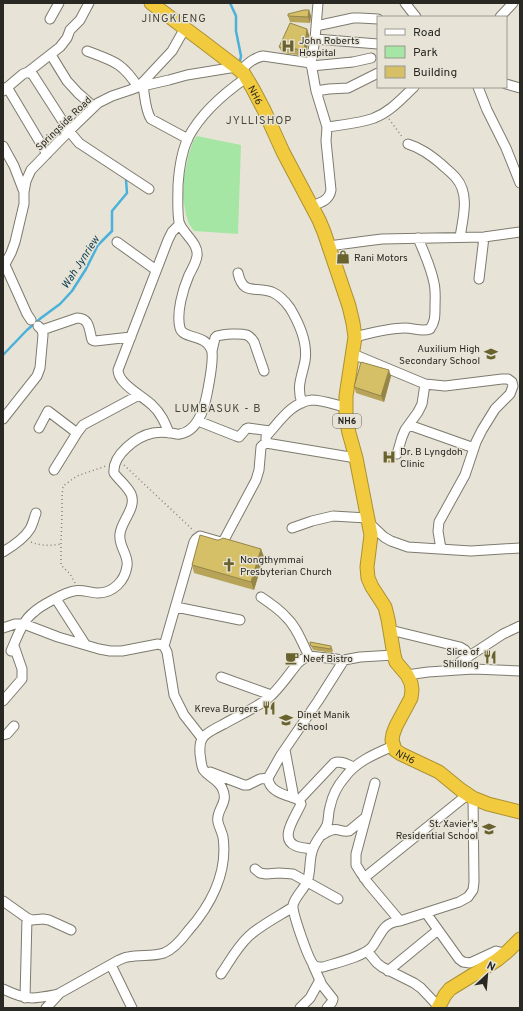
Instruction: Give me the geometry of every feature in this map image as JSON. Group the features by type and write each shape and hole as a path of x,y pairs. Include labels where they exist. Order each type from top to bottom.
{"highway":[{"name":"NH6","path":"156,4 241,72 254,89 283,152 324,232 349,306 355,337 346,396 346,418 356,458 371,535 367,567 368,578 385,607 396,662 407,675 411,683 412,690 411,698 393,734 393,746 395,750 401,754 439,772 470,796 488,804 520,812"},
{"path":"438,1007 450,989 504,954 520,939"}],"street":[{"path":"50,20 59,3"},
{"path":"47,154 5,89 23,74 51,55 64,43 70,30 80,20 89,3"},
{"path":"312,206 326,200 330,195 331,190 326,141 327,128 316,91 311,65 318,3"},
{"path":"405,3 415,16"},
{"path":"501,16 513,3"},
{"path":"316,26 353,18 377,19"},
{"name":"Springside Road","path":"4,266 15,242 24,204 24,192 31,170 69,131 104,99 140,86 172,51 186,28"},
{"path":"315,39 377,44"},
{"path":"87,51 120,65 140,86 151,119 188,139"},
{"path":"51,55 67,81 94,108"},
{"path":"212,352 202,339 180,331 179,325 179,311 183,294 198,254 180,224 178,214 180,169 183,153 188,139 200,119 216,101 232,88 241,72 258,57 263,56 311,65 343,63 371,58"},
{"path":"28,72 37,79 69,131 79,143 149,189"},
{"path":"140,86 187,75 241,72"},
{"path":"316,91 348,88 377,74"},
{"path":"507,84 520,88"},
{"path":"327,128 373,119 394,106 413,88"},
{"path":"478,88 486,110 506,148 520,183"},
{"path":"408,144 421,148 427,152 456,178 461,185 464,195 464,204 460,238"},
{"path":"3,146 14,166 24,192"},
{"path":"169,432 159,413 153,406 122,380 118,374 118,370 172,232 180,224"},
{"path":"329,246 366,241 418,238 484,237 520,232"},
{"path":"479,279 484,237"},
{"path":"355,337 387,330 406,328 424,331 430,329 435,318 436,294 430,268 418,238"},
{"path":"117,242 156,270"},
{"path":"3,419 38,376 43,335 37,325 26,314 4,266"},
{"path":"238,273 240,281 247,288 270,291 278,295 290,309 296,321 303,337 305,352 305,360 299,386 302,403"},
{"path":"37,325 80,318 87,322 92,340 95,341 131,337"},
{"path":"3,701 22,679 22,669 12,649 29,616 34,611 69,592 78,590 98,593 106,592 120,583 125,575 128,562 121,544 120,533 129,513 132,500 127,489 114,473 114,466 117,458 138,438 145,434 169,432 179,434 192,428 198,421 207,395 212,352 215,338 217,336 243,334 252,338 264,371"},
{"path":"353,354 425,384 445,386 502,379 508,379 512,382 513,386 510,394 495,410 482,430 460,485 438,526 441,549"},
{"path":"398,454 402,437 422,404 425,384"},
{"path":"54,470 77,432 83,425 139,395"},
{"path":"266,443 266,437 270,431 288,412 302,403 312,400 346,407"},
{"path":"39,428 48,411 77,432"},
{"path":"198,421 236,436 241,435 248,428 270,431"},
{"path":"409,425 474,448"},
{"path":"202,738 184,715 174,695 164,646 196,538 200,536 221,542 224,540 256,480 259,470 261,447 266,443 356,458"},
{"path":"3,552 26,535 31,528 36,513"},
{"path":"292,528 332,516 368,520 384,537 408,548 471,551 520,548"},
{"path":"261,597 276,607 287,617 309,656"},
{"path":"56,599 85,644"},
{"path":"176,607 240,620"},
{"path":"3,628 15,624 24,624 99,649 110,651 122,651 158,644 164,646"},
{"path":"446,671 504,634 520,626"},
{"path":"390,630 460,647 465,650 469,656"},
{"path":"3,989 25,998 41,998 60,993 128,956 156,955 165,953 177,944 193,926 213,895 221,875 222,868 223,843 217,821 225,798 222,787 203,769 201,764 200,744 202,738 258,706 271,695 298,663 309,656 344,660 360,657 394,655"},
{"path":"312,849 298,847 289,840 289,828 301,804 296,799 276,791 270,785 268,778 284,750 344,660"},
{"path":"407,675 474,668 520,671"},
{"path":"221,677 271,695"},
{"path":"3,735 7,734 14,726"},
{"path":"327,1008 332,1002 332,996 324,988 313,965 299,929 293,907 309,877 312,849 327,824 330,806 334,795 345,777 354,767 366,758 393,746"},
{"path":"284,750 296,799"},
{"path":"296,799 334,763 341,762 354,767"},
{"path":"203,769 244,785 248,785 260,779 268,778"},
{"path":"375,783 356,859 356,865 364,878 400,921"},
{"path":"364,878 470,796"},
{"path":"313,965 323,967 360,955 371,947 385,928 394,921 400,921 426,913 459,902 468,897 473,890 474,882 470,796"},
{"path":"320,836 333,829 346,832 349,831 366,817"},
{"path":"255,869 260,873 266,874 279,872 293,874 338,899"},
{"path":"3,900 27,918 32,920 49,920 71,930"},
{"path":"221,974 237,950 250,935 293,907"},
{"path":"426,913 463,962 470,962 496,951 504,954"},
{"path":"25,998 27,918"},
{"path":"388,970 438,930"},
{"path":"367,951 377,963 414,983 438,1007"},
{"path":"111,965 132,1008"},
{"path":"300,1008 310,998 320,980"},
{"path":"46,1008 60,993"}],"path":[{"path":"383,114 392,122 408,144"},
{"path":"117,458 200,536"},
{"path":"78,590 70,574 61,565 63,486 77,476 108,466"},
{"path":"18,542 23,539 36,544 49,546 61,544"}],"green space":[{"path":"197,136 241,145 238,234 194,231 189,224 183,198 184,178 188,157 193,141"}],"building":[{"path":"309,10 308,17 288,16 288,14"},
{"path":"290,23 307,29 304,50 279,47"},
{"path":"361,362 389,370 381,396 354,387"},
{"path":"386,454 391,454 394,461 387,461"},
{"name":"Nongthymmai Presbyterian Church","path":"200,535 217,540 223,538 261,549 251,582 192,565"},
{"path":"310,642 331,646 331,649 311,646"}],"waterway":[{"name":"Wah Jynriew","path":"230,3 236,16 236,31 241,56 240,61"},
{"name":"Wah Jynriew","path":"3,355 27,330 60,304 72,291 86,269 98,245 112,231 112,211 127,193 126,180"}],"place":[{"name":"John Roberts Hospital","path":"288,46"},
{"name":"Rani Motors","path":"343,257"},
{"name":"Auxilium High Secondary School","path":"491,354"},
{"name":"Dr. B Lyngdoh Clinic","path":"389,457"},
{"name":"Nongthymmai Presbyterian Church","path":"229,565"},
{"name":"Slice of Shillong","path":"490,657"},
{"name":"Neef Bistro","path":"292,658"},
{"name":"Kreva Burgers","path":"269,708"},
{"name":"Dinet Manik School","path":"286,720"},
{"name":"St. Xavier's Residential School","path":"489,829"}],"district":[{"name":"JINGKIENG","path":"174,18"},
{"name":"JYLLISHOP","path":"259,120"},
{"name":"LUMBASUK - B","path":"218,408"}]}
